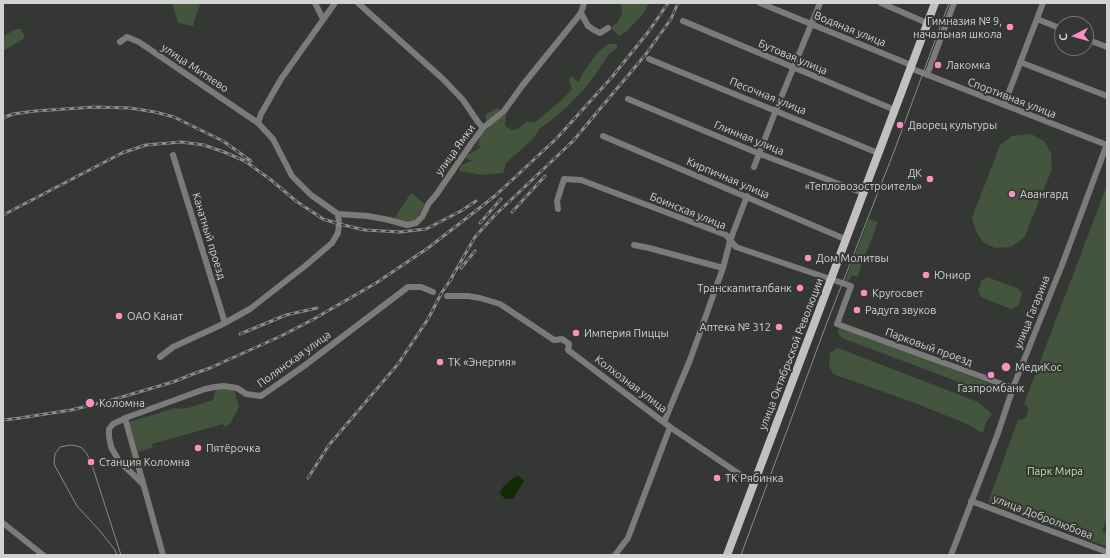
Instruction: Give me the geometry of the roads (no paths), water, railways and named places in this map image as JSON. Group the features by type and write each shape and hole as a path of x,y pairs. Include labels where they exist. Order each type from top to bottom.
{"main road":[{"name":"улица Октябрьской Революции","path":"727,555 935,3"}],"street":[{"path":"315,3 323,19"},
{"path":"258,123 261,114 281,79 335,3"},
{"path":"358,3 443,79 463,100 483,128"},
{"name":"улица Ямки","path":"338,214 368,216 407,225 416,223 422,217 429,203 483,128 504,111 522,86 581,13 584,3"},
{"name":"Водяная улица","path":"760,3 911,67"},
{"path":"754,167 820,3"},
{"path":"881,3 927,23"},
{"path":"927,75 954,3"},
{"path":"1004,105 1043,3"},
{"path":"581,13 588,26 594,30 600,33 608,28"},
{"path":"1037,19 1054,26"},
{"name":"Бутовая улица","path":"683,21 895,110"},
{"name":"улица Митяево","path":"120,42 127,37 139,42 258,123 273,139 292,176 311,195 338,214"},
{"path":"1094,42 1107,47"},
{"name":"Песочная улица","path":"649,59 878,153"},
{"path":"1020,62 1107,96"},
{"name":"Спортивная улица","path":"911,67 927,75 1107,145"},
{"name":"Глинная улица","path":"628,99 760,154 863,193"},
{"name":"Кирпичная улица","path":"603,136 846,239"},
{"name":"улица Гагарина","path":"951,555 998,433 1013,388 1062,265 1107,145"},
{"name":"Канатный проезд","path":"173,155 226,323"},
{"name":"Боинская улица","path":"558,209 557,201 564,179 581,180 726,235 736,247 851,286 837,324"},
{"path":"664,422 690,360 723,268 730,241 747,196"},
{"path":"160,357 174,347 226,323 250,309 305,266 332,243 338,233 338,214"},
{"path":"634,245 723,268"},
{"name":"Полянская улица","path":"143,484 119,461 112,447 108,436 109,430 113,424 125,418 205,389 215,387 224,386 237,388 246,394 261,396 408,287 421,287 433,292"},
{"name":"Колхозная улица","path":"447,296 474,297 500,304 554,340 562,339 569,344 568,350 670,427 754,484"},
{"name":"Парковый проезд","path":"837,324 1013,388"},
{"path":"125,418 163,555"},
{"path":"615,555 628,538 670,427"},
{"name":"улица Добролюбова","path":"971,501 1107,552"},
{"path":"3,523 43,555"}],"tram line":[{"path":"741,555 826,325 893,154 949,3"},
{"path":"117,555 115,550 100,531 77,506 55,466 55,454 60,447 70,445 77,446 82,448 87,454 91,462 121,555"}],"railway":[{"path":"3,420 71,410 173,382 210,368 281,336 376,283 428,248 496,195 557,138 612,77 649,31 668,3"},
{"path":"449,282 475,237 494,216 573,141 646,54 671,19 678,3"},
{"path":"3,118 13,114 35,111 95,107 130,108 155,112 174,117 223,141 251,161"},
{"path":"3,215 122,153 146,145 181,142 204,145 245,161 296,201 323,219 365,230 400,232 426,229 461,211 476,201"},
{"path":"512,212 545,176"},
{"path":"480,223 501,199"},
{"path":"461,268 475,251"},
{"path":"308,478 329,445 398,364 428,319 442,292 452,278"},
{"path":"240,334 286,315 317,308"}],"place":[{"name":"Гимназия № 9, начальная школа","path":"1010,27"},
{"name":"Лакомка","path":"938,65"},
{"name":"Дворец культуры","path":"900,125"},
{"name":"ДК «Тепловозостроитель»","path":"930,179"},
{"name":"Авангард","path":"1012,194"},
{"name":"Дом Молитвы","path":"808,258"},
{"name":"Юниор","path":"926,275"},
{"name":"Транскапиталбанк","path":"800,288"},
{"name":"Кругосвет","path":"864,293"},
{"name":"Радуга звуков","path":"857,310"},
{"name":"ОАО Канат","path":"119,316"},
{"name":"Аптека № 312","path":"779,327"},
{"name":"Империя Пиццы","path":"576,333"},
{"name":"ТК «Энергия»","path":"440,362"},
{"name":"МедиКос","path":"1006,367"},
{"name":"Газпромбанк","path":"991,375"},
{"name":"Коломна","path":"90,403"},
{"name":"Пятёрочка","path":"198,448"},
{"name":"Станция Коломна","path":"91,462"},
{"name":"ТК Рябинка","path":"717,478"}],"park label":[{"name":"Парк Мира","path":"1055,471"}]}
